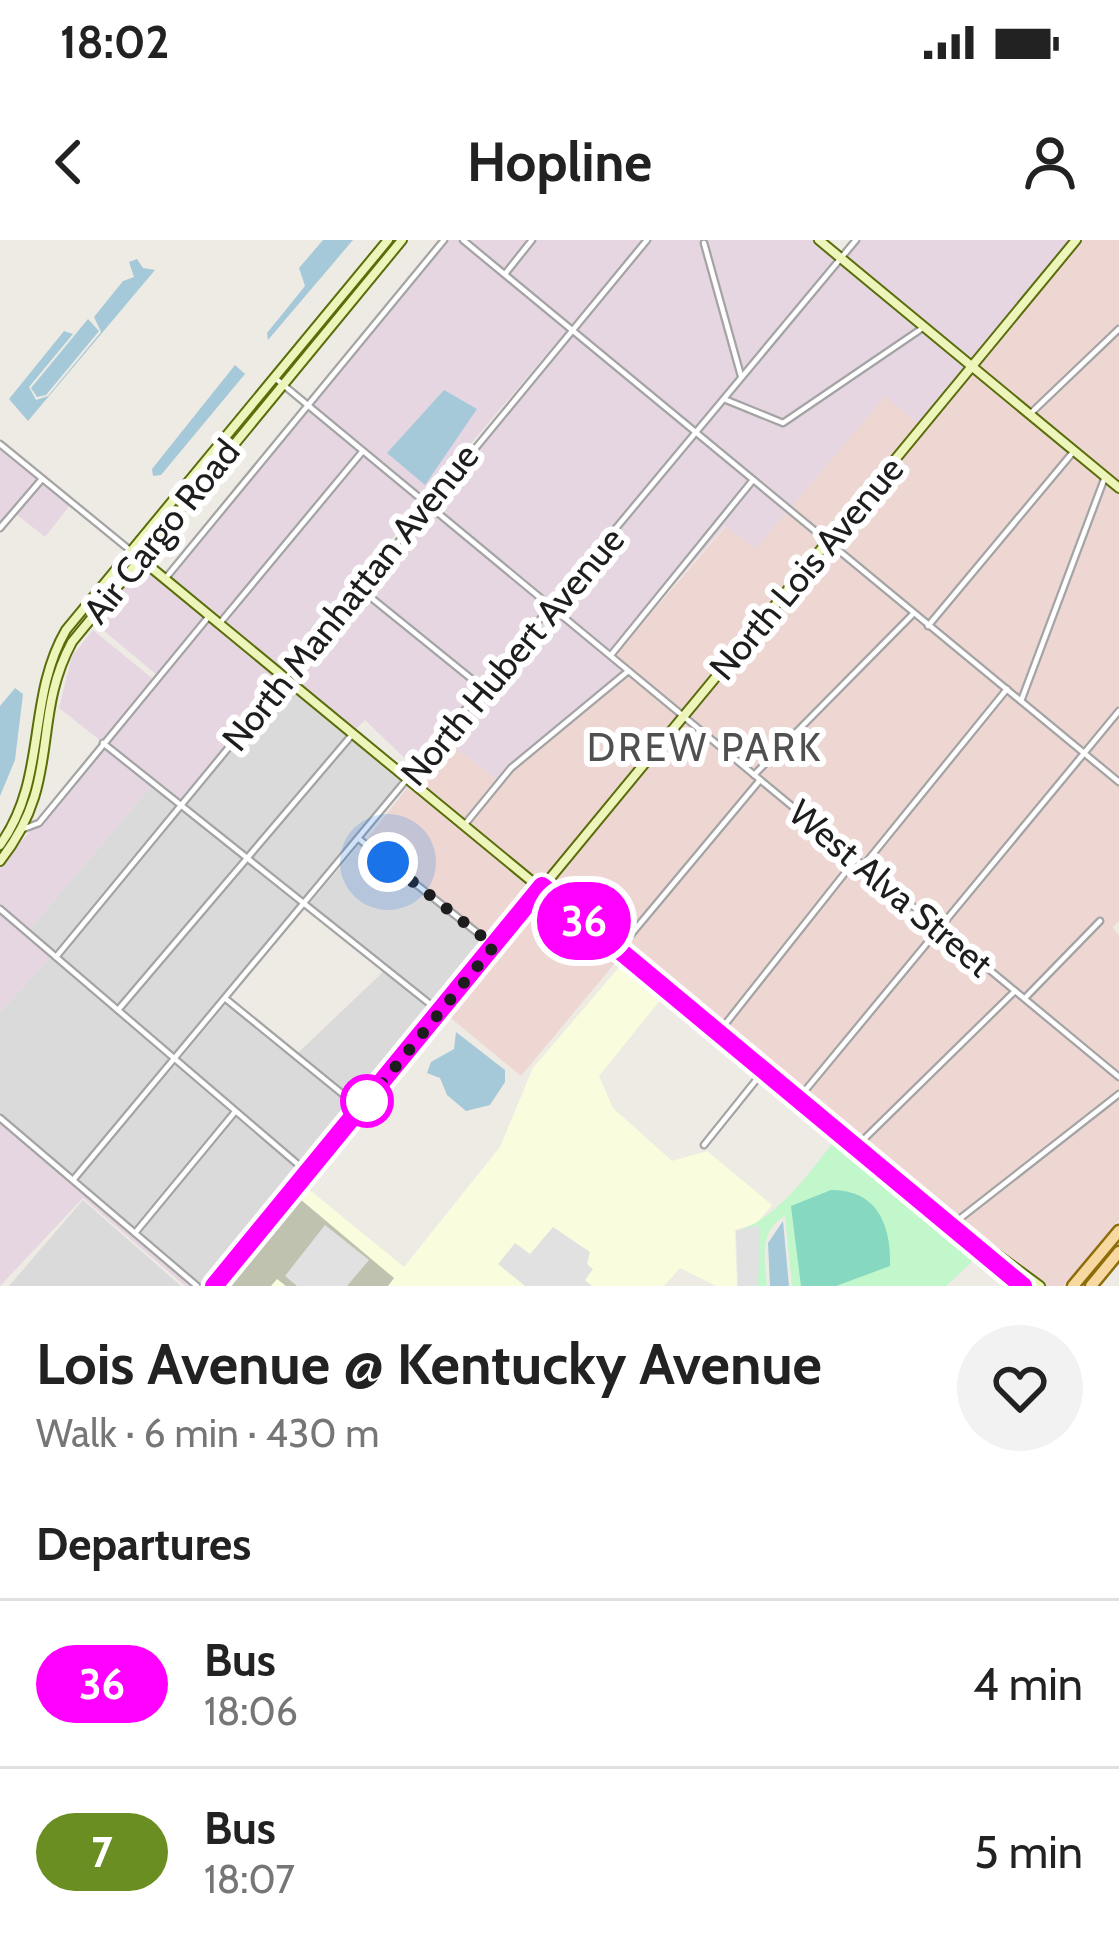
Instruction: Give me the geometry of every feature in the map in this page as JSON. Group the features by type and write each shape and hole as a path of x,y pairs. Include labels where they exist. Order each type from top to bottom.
{"main road":[{"path":"1072,1286 1119,1231"},
{"path":"1091,1286 1119,1252"}],"street":[{"name":"Air Cargo Road","path":"279,381 388,240"},
{"name":"Air Cargo Road","path":"0,861 22,829 41,785 50,700 62,660 78,632 135,554 402,240"},
{"path":"165,579 444,240"},
{"path":"463,240 1119,782"},
{"path":"505,274 532,240"},
{"name":"North Manhattan Avenue","path":"56,957 425,502 647,240"},
{"path":"819,240 1119,488"},
{"name":"North Hubert Avenue","path":"73,1180 856,240"},
{"name":"North Lois Avenue","path":"214,1286 1076,240"},
{"path":"704,243 742,378"},
{"path":"724,399 783,423 924,327"},
{"path":"1030,414 1119,329"},
{"name":"West Alva Street","path":"279,381 1119,1077"},
{"path":"0,444 1023,1286"},
{"path":"220,623 363,451"},
{"path":"928,626 1074,452"},
{"path":"1021,701 1105,476"},
{"path":"0,528 42,479"},
{"path":"611,655 753,480"},
{"name":"Air Cargo Road","path":"0,844 19,816 32,778 40,695 52,658 78,614 135,554"},
{"path":"358,586 484,689"},
{"path":"618,950 757,777 913,614"},
{"path":"22,829 39,823 210,615"},
{"path":"466,823 511,768 629,670"},
{"path":"864,866 1007,689"},
{"path":"799,1098 1119,711"},
{"path":"118,1010 354,733"},
{"path":"103,743 440,1012"},
{"path":"359,839 494,946"},
{"path":"719,1032 856,859"},
{"path":"0,908 308,1172"},
{"path":"1024,999 1100,921"},
{"path":"857,1146 1015,991"},
{"path":"226,999 361,1109"},
{"path":"704,1145 765,1070"},
{"path":"953,1224 1119,1094"},
{"path":"135,1233 236,1111"},
{"path":"0,1118 197,1286"},
{"path":"953,1224 1040,1286"}],"shaded area":[{"path":"447,240 458,240 567,330 425,498 311,404"},
{"path":"468,240 529,240 505,270"},
{"path":"536,240 643,240 571,325 509,274"},
{"path":"651,240 703,240 738,377 696,429 576,329"},
{"path":"707,240 814,240 837,259 743,371"},
{"path":"860,240 1073,240 972,363 845,257"},
{"path":"1080,240 1119,240 1119,325 1031,410 976,367"},
{"path":"841,262 919,327 783,420 729,398"},
{"path":"923,331 968,368 920,425 885,396 791,507 700,433 725,403 784,426"},
{"path":"1119,333 1119,484 1035,414"},
{"path":"572,334 692,434 551,603 430,502"},
{"path":"972,372 1070,452 928,622 832,541"},
{"path":"885,395 920,425 828,537 791,507"},
{"path":"307,408 359,452 220,619 169,578"},
{"path":"696,438 749,481 611,651 556,607"},
{"path":"0,448 38,479 0,524"},
{"path":"363,455 421,503 285,672 225,623"},
{"path":"1074,456 1101,478 1020,696 933,626"},
{"path":"1106,482 1119,492 1119,707 1084,748 1025,700"},
{"path":"43,483 70,505 45,537 16,514"},
{"path":"753,485 787,512 756,548 725,526 650,612"},
{"path":"426,507 547,608 484,685 362,586"},
{"path":"787,512 824,542 683,711 615,655 726,526 756,547"},
{"path":"828,546 909,614 754,770 688,715"},
{"path":"141,563 206,616 157,675 97,625"},
{"path":"358,591 479,690 415,768 365,720 355,730 289,676"},
{"path":"552,611 624,671 498,780 445,740"},
{"path":"913,618 1002,690 863,861 758,774"},
{"path":"210,619 280,677 181,800 108,742"},
{"path":"93,630 153,679 101,741 59,708 72,656"},
{"path":"629,674 679,716 542,882 470,823 513,770"},
{"path":"287,682 349,733 247,853 185,803"},
{"path":"1007,694 1080,753 939,924 868,865"},
{"path":"1119,715 1119,778 1088,752"},
{"path":"683,720 756,780 618,946 547,885"},
{"path":"354,737 406,779 306,899 252,857"},
{"path":"445,740 498,780 465,819 415,778"},
{"path":"103,747 152,785 29,930 0,904 0,866"},
{"path":"1084,757 1119,786 1119,921 1113,927 1119,936 1119,1073 1029,998 1104,921 1101,917 1024,995 943,927"},
{"path":"411,783 538,887 493,942 366,840"},
{"path":"760,784 851,860 719,1028 622,950"},
{"path":"152,785 177,805 56,952 29,930"},
{"path":"181,808 242,857 118,1006 60,956"},
{"path":"360,844 489,947 440,1008 310,903"},
{"path":"246,860 301,904 176,1055 122,1009"},
{"path":"856,863 935,928 799,1094 724,1031"},
{"path":"541,902 615,963 521,1076 447,1015"},
{"path":"0,913 51,957 0,1012"},
{"path":"939,932 1011,991 857,1142 803,1097"},
{"path":"51,957 172,1060 73,1176 0,1114 0,1012"},
{"path":"621,965 662,998 599,1076 613,1108 672,1161 707,1151 772,1205 757,1223 735,1230 737,1286 716,1286 680,1268 664,1286 226,1286 306,1187 404,1267 500,1147 533,1068"},
{"path":"384,971 436,1013 361,1104 298,1053"},
{"path":"1015,995 1119,1081 1119,1090 954,1220 862,1146"},
{"path":"227,1003 357,1109 308,1168 180,1059"},
{"path":"176,1064 232,1111 134,1229 77,1180"},
{"path":"1119,1098 1119,1220 1064,1286 1045,1286 959,1224"},
{"path":"236,1115 304,1173 209,1286 202,1286 139,1232"},
{"path":"0,1122 192,1286 185,1286 83,1198 0,1286"},
{"path":"300,1199 394,1278 388,1286 286,1286 277,1279 271,1286 229,1286"},
{"path":"83,1200 181,1286 9,1286"},
{"path":"325,1225 369,1260 347,1286 297,1286 285,1276"},
{"path":"760,1225 758,1286 738,1286 736,1231"},
{"path":"553,1227 590,1252 587,1264 593,1269 585,1280 592,1286 525,1286 498,1264 515,1243 530,1254"}],"green space":[{"path":"839,1135 1018,1286 995,1279 975,1259 946,1286 792,1286 785,1216 767,1238 767,1286 740,1286 737,1231 780,1204"},
{"path":"831,1190 860,1196 878,1212 888,1236 890,1266 836,1286 801,1286 791,1206"}],"water":[{"path":"323,240 353,240 268,340 267,333 305,286 299,268"},
{"path":"137,259 143,268 155,270 28,421 9,399 64,331 73,334 29,387 36,400 48,396 101,332 94,317 123,281 134,277 129,262"},
{"path":"88,319 99,331 46,395 37,397 31,388"},
{"path":"235,365 245,374 161,475 153,476 152,469"},
{"path":"444,390 477,409 425,485 387,453"},
{"path":"15,688 23,694 15,760 0,796 0,706"},
{"path":"456,1032 505,1070 505,1082 490,1105 466,1111 447,1095 440,1078 427,1073 431,1062 454,1049"},
{"path":"783,1221 789,1286 770,1286 768,1243"}],"bus line":[{"name":"36","path":"214,1286 542,886 1023,1286"}],"district":[{"name":"DREW PARK","path":"705,747"}],"route":[{"path":"367,1101 361,1109 494,946 388,862"}]}
